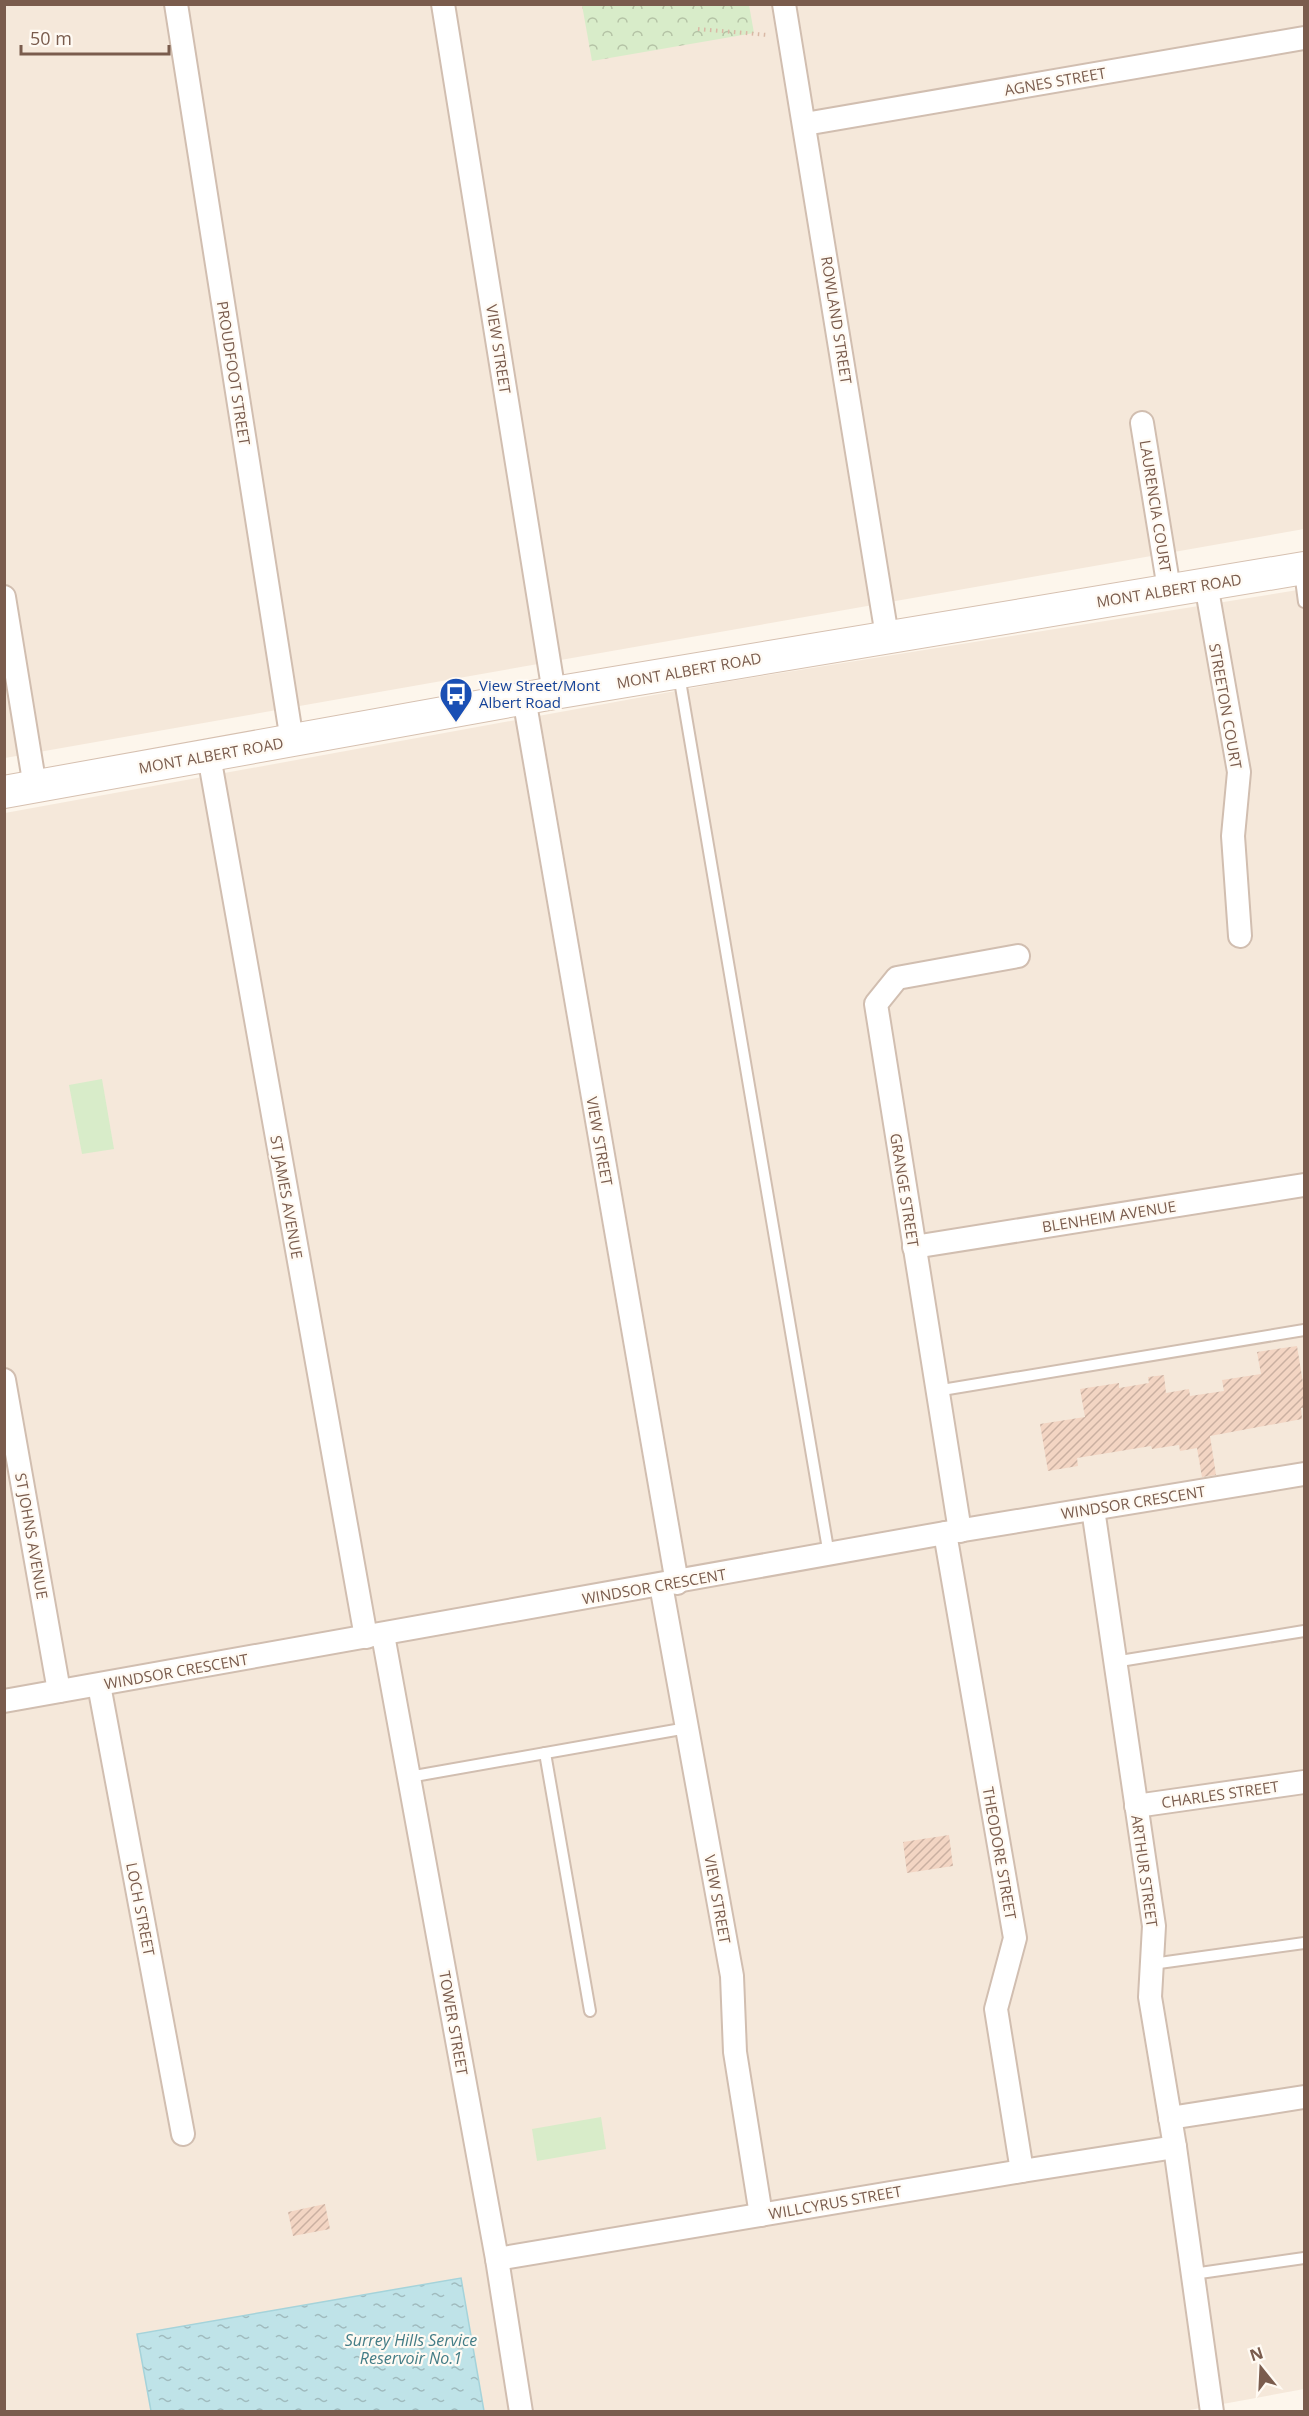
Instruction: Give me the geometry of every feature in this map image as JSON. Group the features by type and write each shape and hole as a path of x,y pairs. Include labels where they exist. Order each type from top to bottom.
{"main road":[{"name":"MONT ALBERT ROAD","path":"20,790 678,671 1302,569"}],"street":[{"name":"PROUDFOOT STREET","path":"176,4 292,741"},
{"name":"VIEW STREET","path":"443,4 539,696 669,1584 687,1728 732,1976 735,2052 761,2215"},
{"name":"ROWLAND STREET","path":"784,4 887,636"},
{"name":"AGNES STREET","path":"805,124 1305,38"},
{"name":"LAURENCIA COURT","path":"1142,423 1169,589"},
{"name":"STREETON COURT","path":"1206,584 1239,772 1233,836 1240,936"},
{"path":"4,597 20,790"},
{"name":"ST JAMES AVENUE","path":"208,756 375,1636"},
{"name":"GRANGE STREET","path":"952,1532 936,1391 876,1004 897,978 1018,956"},
{"name":"BLENHEIM AVENUE","path":"914,1247 1305,1185"},
{"name":"ST JOHNS AVENUE","path":"4,1380 59,1691"},
{"name":"WINDSOR CRESCENT","path":"4,1701 952,1532 1305,1474"},
{"name":"ARTHUR STREET","path":"1093,1509 1154,1926 1150,1997 1175,2148 1212,2412"},
{"name":"THEODORE STREET","path":"952,1532 1015,1938 996,2009 1022,2171"},
{"name":"TOWER STREET","path":"375,1636 409,1777 497,2259 521,2412"},
{"name":"LOCH STREET","path":"99,1685 183,2134"},
{"name":"CHARLES STREET","path":"1136,1806 1305,1782"},
{"path":"1170,2118 1305,2097"},
{"name":"WILLCYRUS STREET","path":"497,2259 1022,2171 1175,2148"}],"lane":[{"path":"1302,569 1305,602"},
{"path":"678,671 829,1555"},
{"path":"936,1391 1305,1330"},
{"path":"1114,1662 1305,1631"},
{"path":"409,1777 687,1728"},
{"path":"545,1753 590,2011"},
{"path":"1152,1964 1305,1943"},
{"path":"1193,2274 1305,2258"}],"path":[{"path":"698,29 790,38"}],"shaded area":[{"path":"5,5 1304,5 1304,529 5,758"},
{"path":"1304,589 1304,2389 1179,2412 5,2412 5,813 725,682"}],"green space":[{"path":"582,5 749,5 754,33 592,61"},
{"path":"102,1079 114,1149 82,1154 69,1085"},
{"path":"601,2117 606,2149 537,2161 532,2129"}],"water":[{"name":"Surrey Hills Service Reservoir No.1","path":"461,2278 484,2411 151,2411 137,2334"}],"building":[{"path":"1297,1346 1305,1395 1305,1408 1301,1408 1302,1419 1210,1436 1216,1475 1202,1477 1197,1448 1180,1451 1179,1445 1152,1449 1151,1446 1077,1458 1078,1466 1048,1471 1040,1424 1085,1417 1080,1389 1119,1383 1119,1388 1149,1383 1148,1377 1164,1375 1166,1393 1189,1389 1190,1396 1224,1391 1222,1380 1261,1374 1257,1352"},
{"path":"949,1835 953,1866 907,1873 903,1842"},
{"path":"325,2204 330,2229 293,2236 288,2212"}],"place":[{"name":"View Street/Mont Albert Road","path":"456,723"}]}
